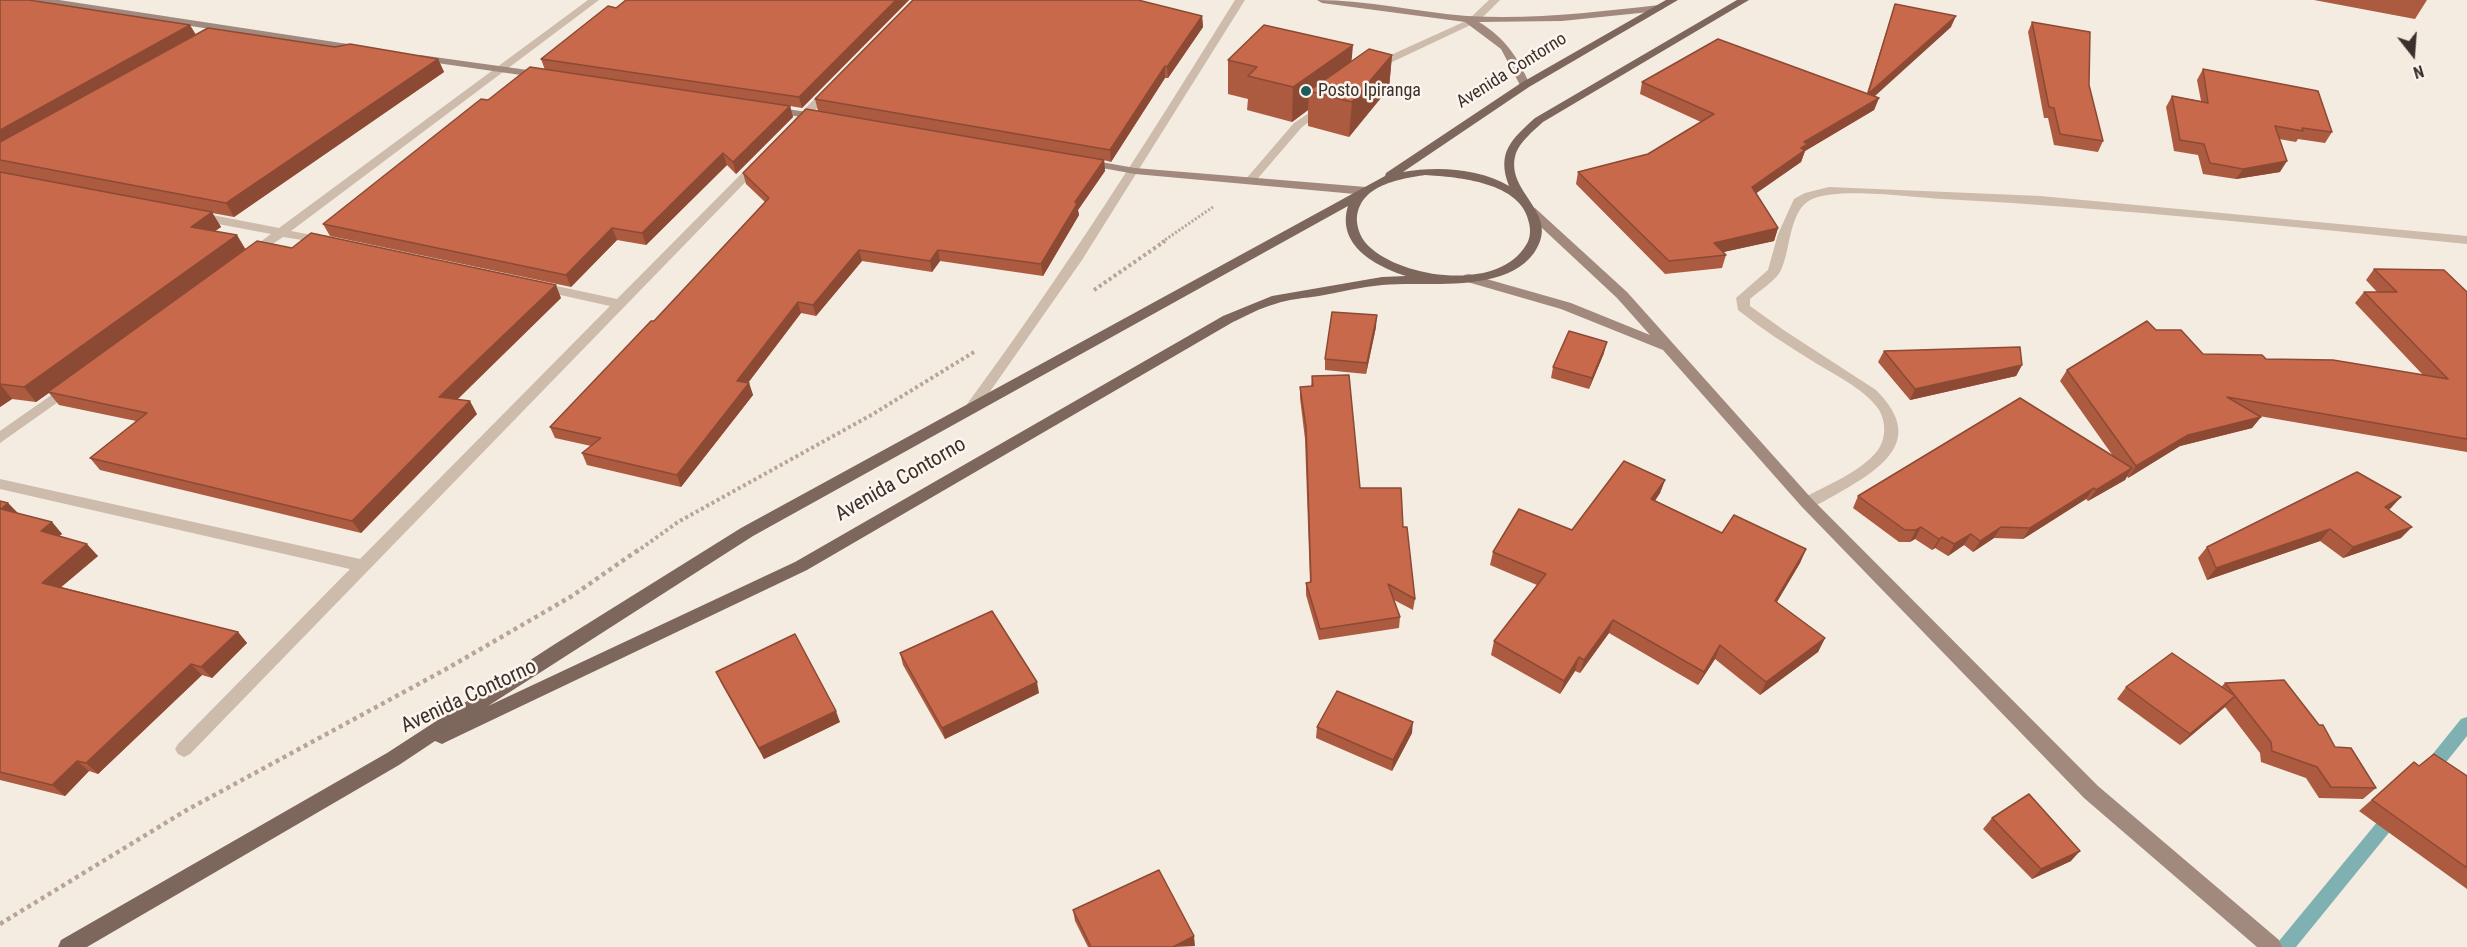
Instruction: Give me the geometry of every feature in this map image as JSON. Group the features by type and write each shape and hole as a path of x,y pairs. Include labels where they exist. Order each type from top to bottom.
{"main road":[{"name":"Avenida Contorno","path":"68,947 393,759 561,649 747,532 1371,187 1525,86 1673,0"},
{"path":"1521,200 1510,176 1509,157 1516,141 1539,120 1744,0"},
{"path":"1425,172 1452,173 1479,178 1502,187 1521,200 1532,211 1538,228 1534,245 1521,261 1499,272 1469,278 1440,279 1411,274 1385,264 1366,250 1353,235 1349,219 1354,204 1371,187 1399,176 1425,172"},
{"name":"Avenida Contorno","path":"393,759 801,566 1228,319 1272,300 1382,281 1440,279"}],"street":[{"path":"40,0 218,32 374,51"},
{"path":"244,260 594,0"},
{"path":"970,410 1024,337 1136,171 1240,0"},
{"path":"1322,0 1471,20 1562,18 1659,8"},
{"path":"1368,74 1386,61 1471,20 1495,0"},
{"path":"1471,20 1494,34 1508,48 1525,86"},
{"path":"409,56 548,76"},
{"path":"789,131 837,82"},
{"path":"1249,182 1298,125 1333,100"},
{"path":"758,107 828,118"},
{"path":"184,750 765,156"},
{"path":"1076,161 1136,171 1249,182 1371,187"},
{"path":"1807,503 1870,466 1888,448 1893,429 1884,406 1858,381 1821,361 1743,308 1743,298 1774,271 1784,234 1798,202 1809,196 1829,191 1865,190 2040,200 2467,240"},
{"path":"1532,211 1622,295 1807,503 2091,792 2272,947"},
{"path":"188,214 340,245"},
{"path":"1469,278 1566,306 1667,347"},
{"path":"527,284 620,304"},
{"path":"0,438 85,376"},
{"path":"0,484 364,566"}],"path":[{"path":"1093,290 1249,182"},
{"path":"0,924 185,811 448,668 572,596 678,522 873,414 968,354 1024,337"}],"building":[{"path":"0,0 29,0 190,25 0,130"},
{"path":"626,0 896,0 799,97 541,59 608,6 616,8"},
{"path":"913,0 1138,0 1202,16 1167,67 1165,66 1110,150 815,99"},
{"path":"1895,4 1956,16 1868,94"},
{"path":"2032,22 2090,32 2089,85 2103,141 2060,134 2054,108 2049,107"},
{"path":"1264,25 1353,45 1293,87 1248,76 1257,67 1228,60"},
{"path":"208,28 335,47 350,44 438,59 226,203 0,160 0,142"},
{"path":"1718,39 1879,98 1804,142 1808,144 1801,148 1805,150 1752,187 1778,228 1714,243 1726,255 1669,261 1578,172 1648,154 1714,114 1642,82"},
{"path":"1369,49 1392,55 1352,102 1309,91"},
{"path":"530,67 790,106 733,162 723,153 642,233 612,228 566,275 323,224 481,99 488,100"},
{"path":"2203,69 2318,91 2332,132 2302,128 2303,131 2275,126 2287,161 2243,169 2210,163 2204,144 2180,140 2172,96 2208,103"},
{"path":"806,109 1104,160 1075,202 1077,204 1041,264 938,250 930,261 859,250 813,305 798,302 737,381 749,383 677,475 582,453 601,438 550,427 651,321 654,321 769,198 743,173"},
{"path":"0,172 212,212 191,227 237,235 24,387 0,384"},
{"path":"311,233 556,285 439,397 470,401 352,521 90,458 147,413 48,392 257,241 292,248"},
{"path":"2374,269 2444,270 2467,292 2467,439 2227,397 2261,417 2188,435 2136,466 2067,370 2147,321 2156,330 2181,330 2203,354 2262,355 2266,359 2333,360 2448,379 2364,292 2397,292"},
{"path":"1332,312 1377,315 1367,363 1325,359"},
{"path":"1569,331 1607,342 1592,378 1553,367"},
{"path":"2020,347 2022,365 1915,389 1884,351"},
{"path":"1349,375 1360,488 1401,488 1403,527 1407,527 1415,599 1388,584 1400,617 1320,629 1306,583 1311,582 1306,427 1300,387 1313,386 1312,376"},
{"path":"2020,398 2132,468 2096,490 2094,488 2030,528 2001,527 1980,541 1971,534 1954,544 1942,537 1939,539 1921,527 1916,530 1905,530 1858,496"},
{"path":"1624,461 1665,480 1651,499 1722,533 1734,515 1806,549 1775,601 1825,638 1766,682 1720,645 1704,672 1613,620 1584,660 1579,657 1564,681 1494,641 1546,574 1493,552 1519,509 1572,530"},
{"path":"2357,472 2401,497 2385,507 2412,527 2353,547 2330,529 2216,568 2207,547"},
{"path":"0,501 8,503 1,509 52,522 41,531 87,544 42,583 238,632 201,667 191,664 86,763 77,761 52,785 0,772"},
{"path":"992,611 1037,682 942,728 900,653"},
{"path":"795,634 836,711 759,748 716,672"},
{"path":"2172,653 2235,696 2190,734 2126,687"},
{"path":"2284,680 2319,725 2323,725 2335,747 2351,748 2376,788 2331,787 2317,767 2272,751 2271,742 2225,683"},
{"path":"1337,691 1413,722 1393,760 1317,727"},
{"path":"2434,754 2467,776 2467,868 2372,800 2414,762 2419,766"},
{"path":"2029,794 2080,851 2041,869 1992,818"},
{"path":"1159,870 1194,936 1173,947 1091,947 1073,910"}],"waterway":[{"path":"2429,771 2467,724"},
{"path":"2285,947 2394,814"}],"place":[{"name":"Posto Ipiranga","path":"1306,91"}]}
